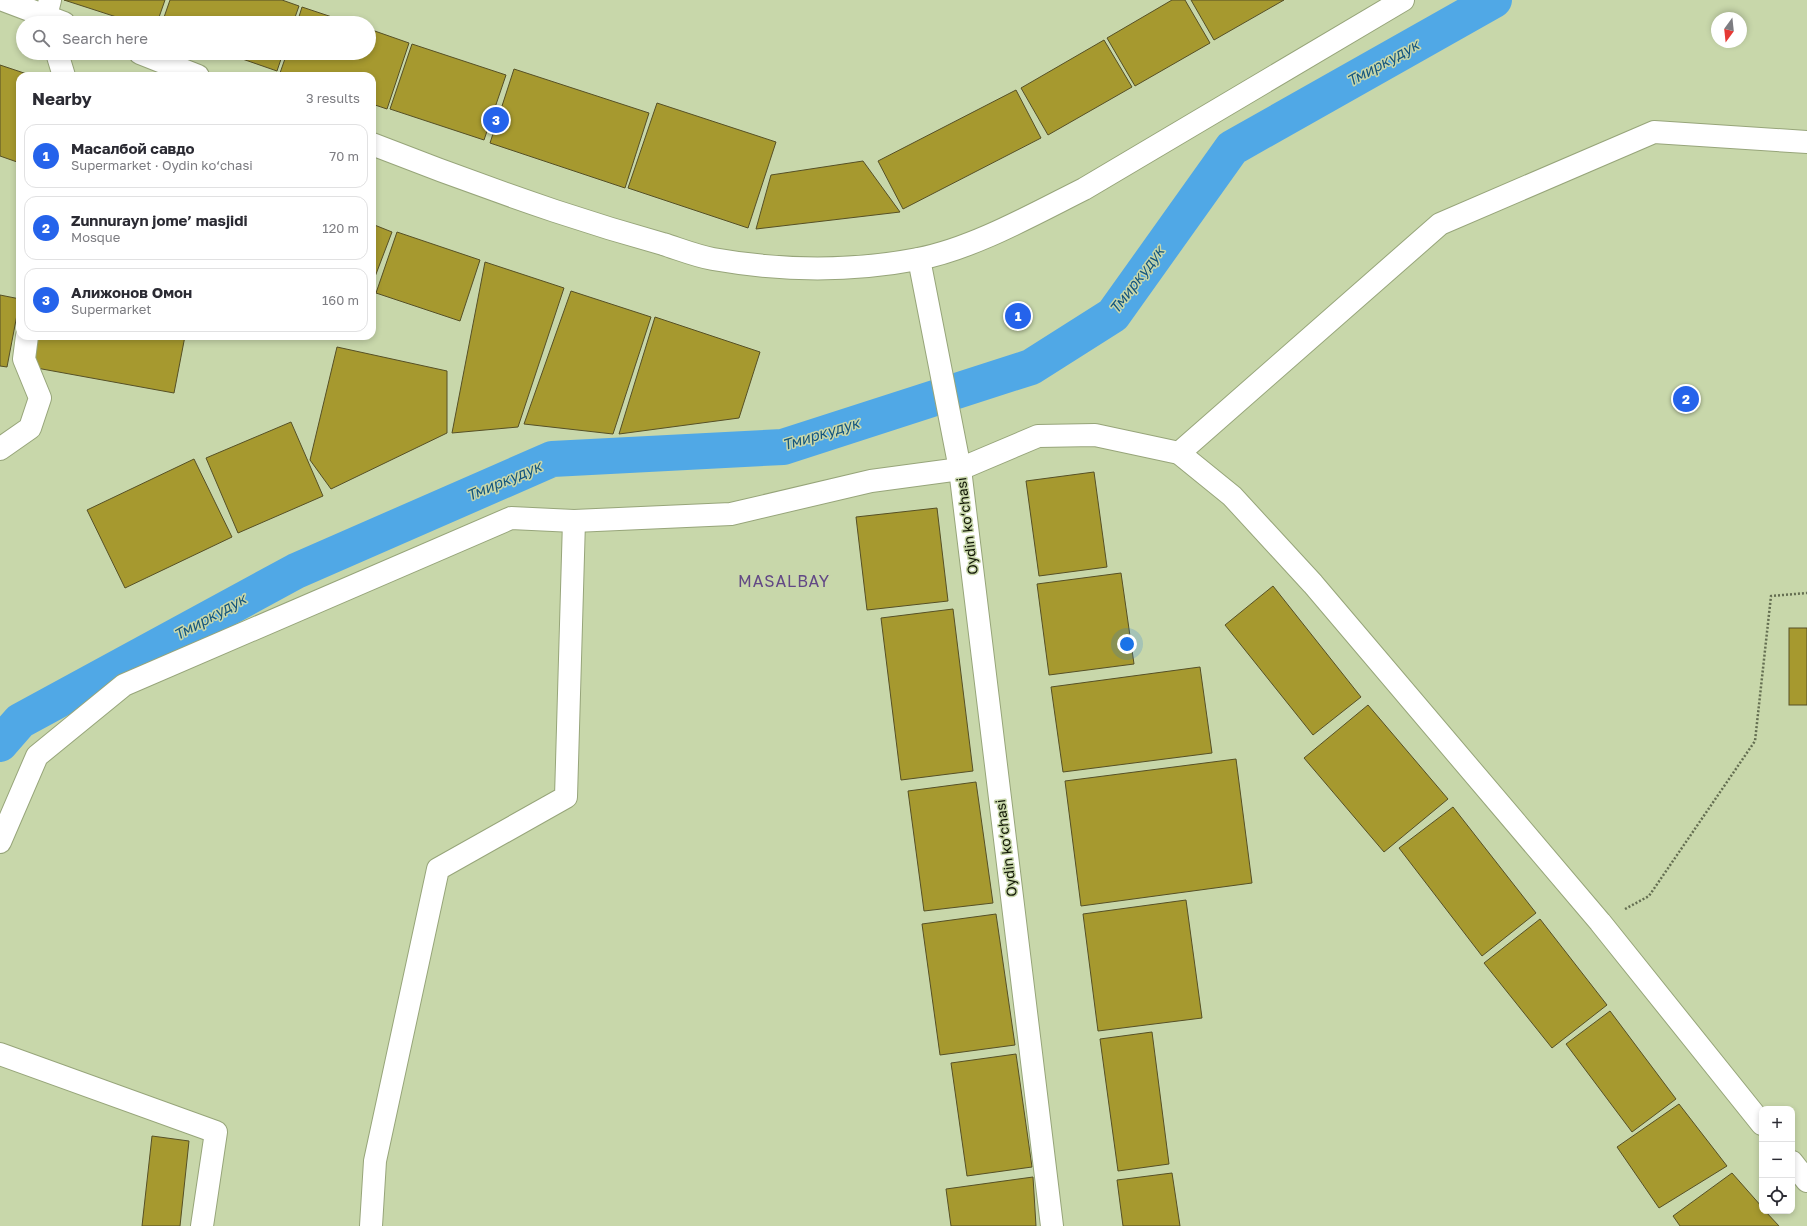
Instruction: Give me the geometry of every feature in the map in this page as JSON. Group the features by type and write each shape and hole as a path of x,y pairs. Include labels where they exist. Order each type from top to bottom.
{"street":[{"path":"3,0 52,15"},
{"path":"376,146 457,178 598,226 711,258 755,265 800,269 860,267 920,259 965,245 1029,217 1084,189 1402,0"},
{"path":"59,60 63,72"},
{"path":"158,60 188,72"},
{"path":"1178,453 1440,224 1654,132 1807,142"},
{"name":"Oydin ko‘chasi","path":"920,259 960,469 1052,1226"},
{"path":"0,449 30,428 40,398 24,359 26,340"},
{"path":"0,842 37,756 124,685 511,518 574,521 731,514 870,482 960,469 1038,436 1095,435 1178,453 1232,496 1314,584 1600,922 1759,1120"},
{"path":"371,1226 375,1161 438,869 566,797 574,521"},
{"path":"0,1054 216,1132 202,1226"},
{"path":"1795,1166 1807,1181"}],"path":[{"path":"1600,922 1649,896 1755,742 1771,596 1807,593"}],"building":[{"path":"64,0 165,0 159,16 113,16"},
{"path":"170,0 282,0 299,6 295,16 164,16"},
{"path":"1172,0 1185,0 1210,43 1135,86 1107,38"},
{"path":"1191,0 1284,0 1214,40"},
{"path":"302,7 329,16 299,16"},
{"path":"376,31 409,43 387,109 376,105 376,72 280,72 285,60 376,60"},
{"path":"1104,40 1132,87 1048,135 1021,88"},
{"path":"412,44 506,75 484,140 390,109"},
{"path":"245,60 281,60 277,71"},
{"path":"0,65 21,72 16,72 16,162 0,156"},
{"path":"514,69 649,113 625,188 490,143"},
{"path":"1016,90 1041,138 903,209 878,161"},
{"path":"657,103 776,142 748,228 628,188"},
{"path":"863,161 900,212 756,229 771,175"},
{"path":"376,226 392,232 376,274"},
{"path":"397,232 480,260 460,321 376,293"},
{"path":"485,262 564,288 518,427 452,433"},
{"path":"571,291 651,317 613,434 524,424"},
{"path":"0,295 16,298 16,320 7,367 0,366"},
{"path":"655,317 760,352 739,418 619,434"},
{"path":"35,340 184,340 174,393 31,367"},
{"path":"337,347 447,371 447,433 331,489 310,460"},
{"path":"291,422 323,496 238,533 206,458"},
{"path":"194,459 232,537 125,588 87,510"},
{"path":"1094,472 1107,567 1039,576 1026,481"},
{"path":"937,508 948,601 867,610 856,517"},
{"path":"1121,573 1134,664 1049,675 1037,584"},
{"path":"1273,586 1361,697 1313,735 1225,625"},
{"path":"953,609 973,771 901,780 881,618"},
{"path":"1789,628 1807,628 1807,705 1789,705"},
{"path":"1200,667 1212,753 1063,772 1051,687"},
{"path":"1368,705 1448,799 1384,852 1304,758"},
{"path":"1236,759 1252,883 1081,906 1065,781"},
{"path":"976,782 993,903 924,911 908,791"},
{"path":"1453,807 1536,913 1482,956 1399,848"},
{"path":"1186,900 1202,1018 1098,1031 1083,914"},
{"path":"996,914 1015,1045 940,1055 922,924"},
{"path":"1540,919 1607,1005 1552,1048 1484,963"},
{"path":"1610,1011 1676,1099 1632,1132 1566,1044"},
{"path":"1152,1032 1169,1164 1118,1171 1100,1039"},
{"path":"1016,1054 1032,1167 967,1176 951,1063"},
{"path":"1679,1104 1727,1166 1659,1208 1617,1147"},
{"path":"152,1136 189,1141 180,1226 142,1226"},
{"path":"1172,1173 1180,1226 1123,1226 1117,1180"},
{"path":"1732,1173 1759,1204 1759,1214 1768,1214 1779,1226 1680,1226 1673,1216"},
{"path":"1033,1177 1036,1226 951,1226 946,1189"}],"waterway":[{"name":"Тмиркудук","path":"0,744 20,721 296,571 552,459 783,447 1031,367 1113,315 1232,148 1494,0"}],"place":[{"name":"Алижонов Омон","path":"496,120"},
{"name":"Масалбой савдо","path":"1018,316"},
{"name":"Zunnurayn jome’ masjidi","path":"1686,399"}],"district":[{"name":"MASALBAY","path":"784,581"}]}
